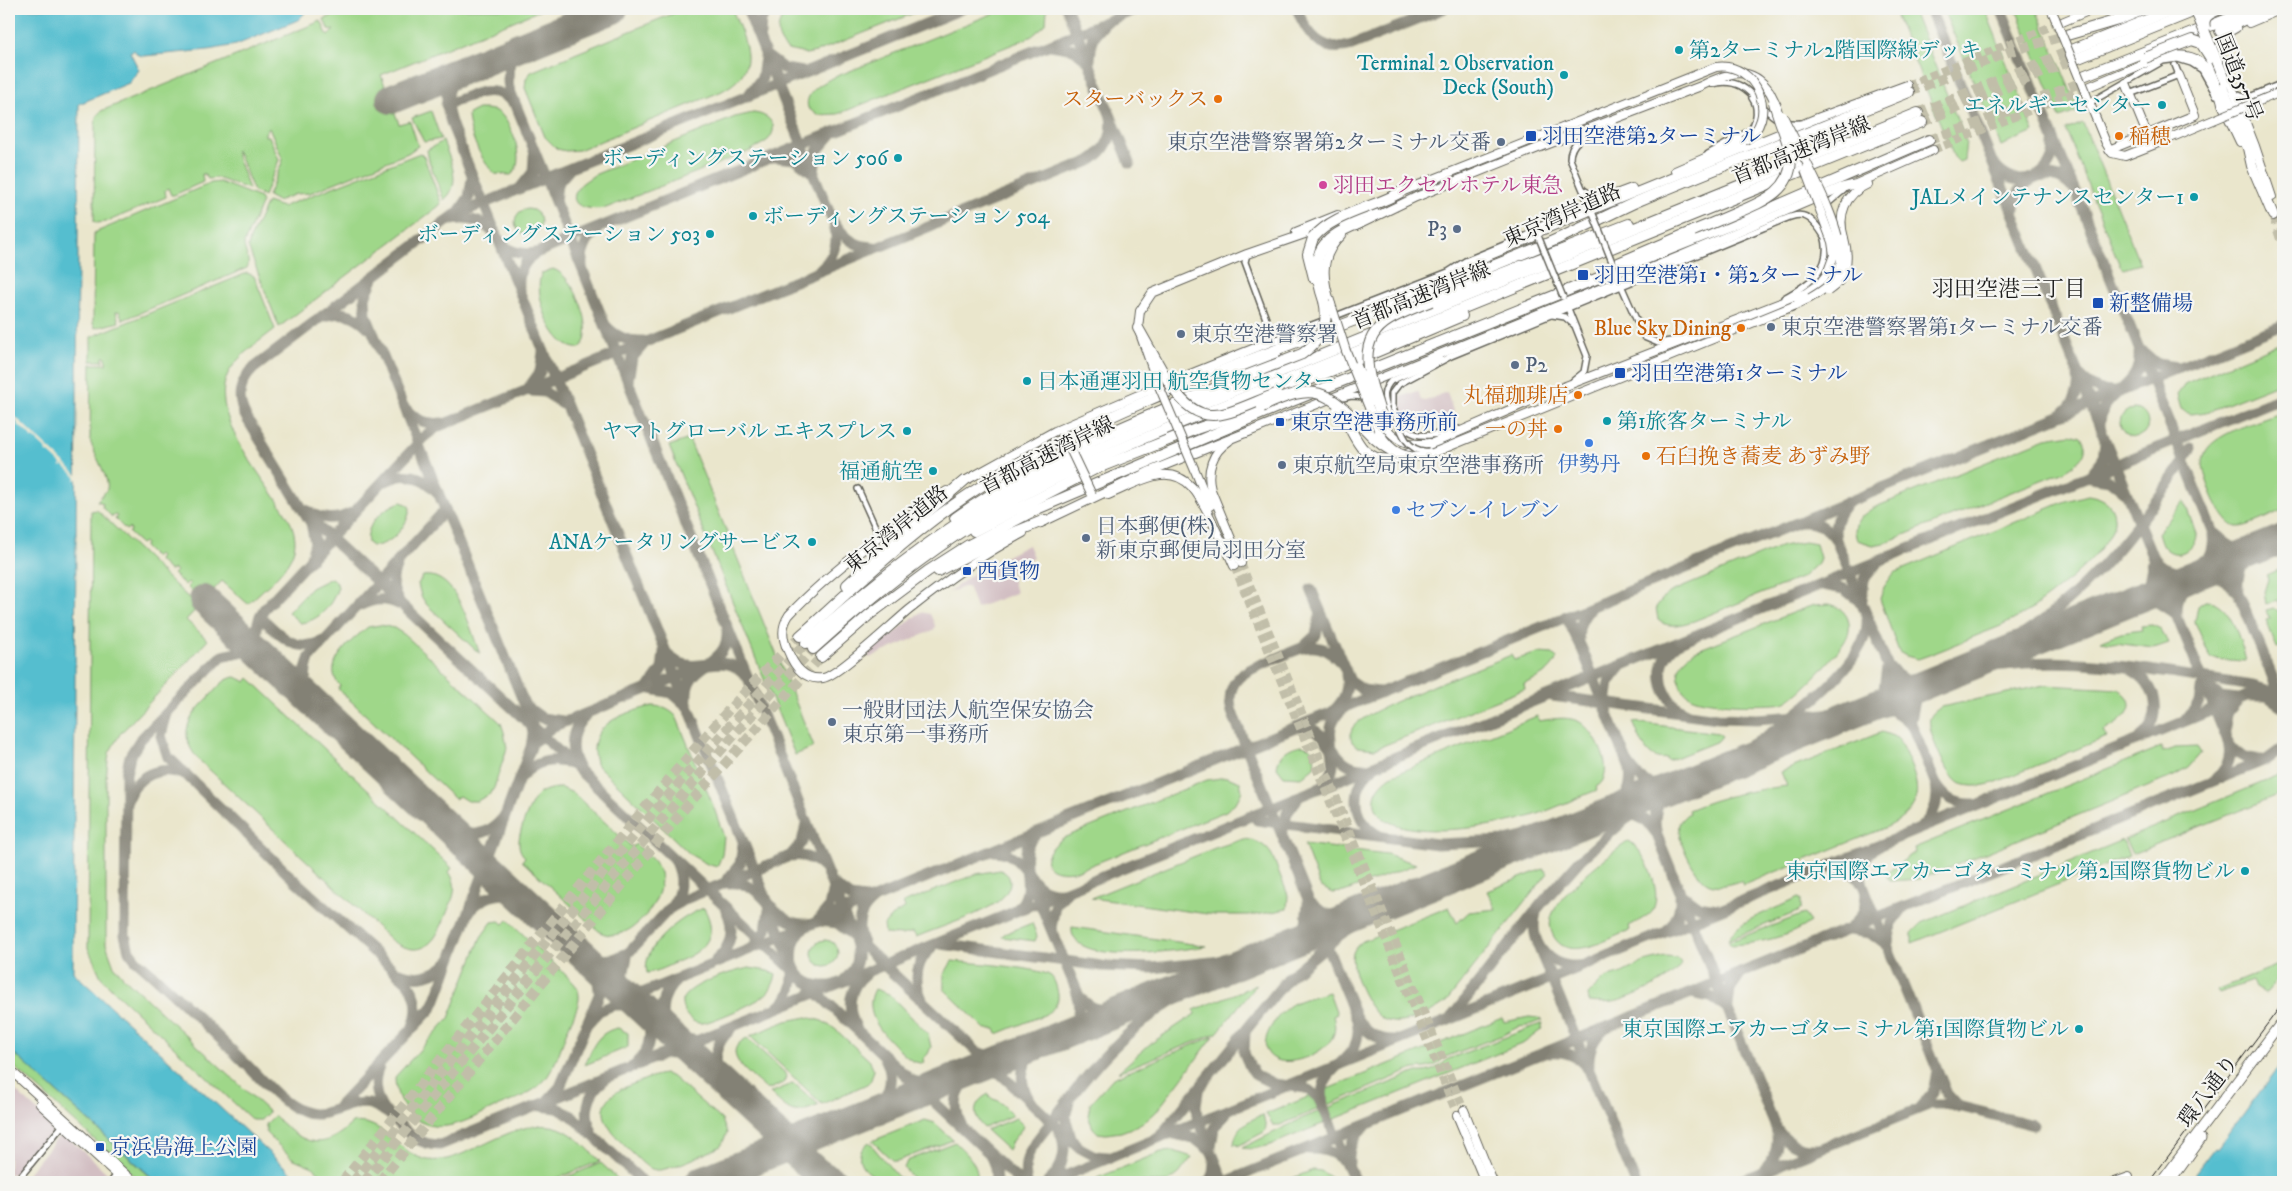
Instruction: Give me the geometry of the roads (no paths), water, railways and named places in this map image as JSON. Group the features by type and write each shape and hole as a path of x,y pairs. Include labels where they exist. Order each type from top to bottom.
{"highway":[{"path":"2066,35 2118,20 2146,9"},
{"path":"2174,9 2074,54 2200,9"},
{"name":"国道357号","path":"2193,9 2209,41 2223,83 2248,148 2252,166 2276,214 2272,197 2223,83 2210,58 2193,9"},
{"path":"2209,41 2204,25 2205,18 2221,9"},
{"path":"2085,85 2253,9"},
{"path":"2220,31 2267,9"},
{"path":"2085,85 2145,58 2192,40 2201,43 2210,58"},
{"name":"東京湾岸道路","path":"806,640 897,548 925,525 974,490 1014,466 1105,420 1262,354 1392,307 1536,249 1638,202 1908,89"},
{"path":"1542,300 1568,285 1766,200 1782,187 1790,168 1790,153 1772,97"},
{"name":"首都高速湾岸線","path":"1920,118 1550,273 1173,426 1086,464 984,518 907,570 870,599 806,640 885,575 972,515 1039,476 1082,455 1169,417 1748,182 1920,118"},
{"path":"821,657 869,615 904,588 948,557 1010,523 1098,482 1275,408 1755,215 1929,140"},
{"path":"1388,420 1368,370 1366,357 1369,343 1374,333 1388,320 1431,301 1714,190 1748,182"},
{"path":"885,575 902,556 984,498 1024,475 1102,436 1309,349 1324,329 1328,303 1319,288 1308,260 1308,250 1313,238 1327,224 1387,200 1401,192"},
{"path":"1319,288 1316,268 1318,256 1323,246 1332,236 1360,223"},
{"path":"1138,328 1160,377 1186,406 1197,412 1212,415 1232,411 1437,327 1540,281 1550,273"},
{"path":"1102,436 1131,418 1245,370 1305,339"},
{"path":"907,570 931,558 974,531 1063,484 1196,429 1300,392 1323,394 1338,402 1384,446 1399,454"},
{"path":"1262,407 1306,396 1326,400 1340,411 1356,442 1365,453 1376,459 1401,458 1450,441"},
{"path":"1103,466 1143,455 1199,432 1275,408"},
{"path":"806,640 814,619 856,576 964,481"},
{"path":"869,615 933,574 969,554 1036,522 1045,520"}],"main road":[{"name":"環八通り","path":"2161,1182 2283,1020"},
{"name":"環八通り","path":"2170,1182 2283,1028"}],"street":[{"path":"2051,9 2058,20 2085,85 2089,103 2109,150 2121,156 2163,141 2283,91"},
{"path":"2058,20 2093,9"},
{"path":"2272,197 2236,94 2221,60 2221,44 2229,32 2282,9"},
{"path":"2085,85 2157,58 2220,31 2255,20"},
{"path":"2157,58 2178,55 2190,56 2200,62 2212,78 2221,97 2222,104"},
{"path":"2089,103 2162,61 2185,60 2202,70 2222,104 2252,166"},
{"path":"2109,150 2195,115 2175,66"},
{"path":"1716,67 1728,67 1740,71 1751,79 1758,91 1763,106 1763,117 1754,133 1744,141 1702,158 1608,197 1591,210 1539,225 1528,235 1465,261 1448,272 1377,301 1301,328 1277,332 1269,327 1246,262 1247,254 1254,249 1285,236 1716,67"},
{"path":"1478,423 1428,455 1416,458 1399,454 1386,442 1379,432 1328,303 1323,272 1327,254 1336,241 1360,223 1412,199 1538,148 1702,86 1720,77 1743,73 1757,78 1772,97 1824,202 1839,239 1841,251 1840,264 1834,278 1822,292 1810,298"},
{"path":"2130,94 2179,75"},
{"path":"1702,86 1723,82 1742,87 1751,92 1768,114 1789,123 1799,123 1908,89"},
{"path":"2126,83 2152,145"},
{"path":"2236,94 2247,98 2283,83"},
{"path":"1702,158 1715,149 1747,134 1755,122 1755,102 1742,87"},
{"path":"1622,117 1604,128 1578,139 1572,147 1570,159 1644,337 1658,343 1685,339"},
{"path":"1820,117 1591,210 1538,236 1466,265 1450,275 1399,299 1315,330 1275,340 1248,350 1020,449 932,500 872,544 826,581 793,611 785,622 783,636 795,666 807,676 824,678 835,674 885,630 983,557 1093,494 1620,281 1798,208 1840,188 1856,184"},
{"path":"1452,356 1399,384 1392,393 1392,405 1404,437 1411,447 1424,452 1625,376 1831,290 1844,274 1848,256 1841,226 1842,213 1852,195 1862,186 1930,151 1840,192 1824,208 1821,222 1826,253 1824,268 1806,286 1771,306"},
{"path":"1328,303 1388,420 1408,432 1422,436 1435,435 1478,423 1558,389 1806,293 1820,283 1827,274 1834,254 1832,242 1799,152"},
{"path":"1582,188 1593,196 1608,197"},
{"path":"1138,328 1142,305 1156,290 1247,254 1412,199"},
{"path":"1620,281 1637,279 1797,216 1805,216 1815,221 1825,238"},
{"path":"1538,236 1587,356 1586,365 1581,375 1558,389"},
{"path":"1628,300 1629,290 1637,279"},
{"path":"1388,420 1385,392 1388,384 1404,374 1549,315 1565,302"},
{"path":"1549,315 1565,317 1574,325"},
{"path":"1248,350 1264,339 1269,327"},
{"path":"1160,377 1229,553"},
{"path":"1328,400 1351,396 1369,398 1381,404 1396,438 1412,445 1450,441"},
{"path":"1063,431 1093,494 1102,498 1157,475 1179,478 1192,487 1200,496 1221,543 1238,565 1208,478 1211,461 1222,446 1250,431"},
{"path":"858,489 877,530 872,544"},
{"path":"877,530 888,532"},
{"path":"9,1069 119,1172 125,1182"},
{"path":"9,1076 62,1126 134,1182"},
{"path":"1485,1182 1461,1112 1493,1182"},
{"path":"9,1178 15,1182 62,1126"},
{"path":"111,1182 119,1172"},
{"path":"2115,1182 2129,1177"}],"water":[{"path":"9,9 309,9 298,20 236,45 208,50 144,56 138,55 134,50 130,52 139,70 129,83 79,104 73,972 301,1182 157,1182 9,1049"},
{"path":"2283,1061 2283,1182 2189,1182 2215,1148 2217,1149"}],"tunnel":[{"path":"1907,85 2062,22"},
{"path":"1909,92 2011,51 2067,35"},
{"path":"1918,113 2072,50"},
{"path":"1922,122 2076,59"},
{"path":"1929,140 1965,128 2085,81"},
{"path":"1933,150 2088,87"},
{"path":"2273,215 2283,245"},
{"path":"1241,563 1464,1110"},
{"path":"1234,566 1457,1115"},
{"path":"342,1182 666,783 731,707 800,636"},
{"path":"353,1182 630,840 806,643"},
{"path":"364,1182 688,788 813,649"},
{"path":"379,1182 685,808 821,657"}],"railway":[{"path":"2149,1182 2283,1003"}],"place":[{"name":"第2ターミナル2階国際線デッキ","path":"1679,50"},
{"name":"Terminal 2 Observation Deck (South)","path":"1564,75"},
{"name":"スターバックス","path":"1218,99"},
{"name":"エネルギーセンター","path":"2162,105"},
{"name":"羽田空港第2ターミナル","path":"1531,136"},
{"name":"稲穂","path":"2119,136"},
{"name":"東京空港警察署第2ターミナル交番","path":"1501,142"},
{"name":"ボーディングステーション 506","path":"898,158"},
{"name":"羽田エクセルホテル東急","path":"1323,185"},
{"name":"JALメインテナンスセンター1","path":"2194,197"},
{"name":"ボーディングステーション 504","path":"753,216"},
{"name":"P3","path":"1457,229"},
{"name":"ボーディングステーション 503","path":"710,234"},
{"name":"羽田空港第1・第2ターミナル","path":"1583,275"},
{"name":"新整備場","path":"2098,303"},
{"name":"東京空港警察署第1ターミナル交番","path":"1771,327"},
{"name":"Blue Sky Dining","path":"1741,328"},
{"name":"東京空港警察署","path":"1181,334"},
{"name":"P2","path":"1515,365"},
{"name":"羽田空港第1ターミナル","path":"1620,373"},
{"name":"日本通運羽田 航空貨物センター","path":"1027,381"},
{"name":"丸福珈琲店","path":"1578,395"},
{"name":"第1旅客ターミナル","path":"1607,421"},
{"name":"東京空港事務所前","path":"1280,422"},
{"name":"一の丼","path":"1558,429"},
{"name":"ヤマトグローバル エキスプレス","path":"907,431"},
{"name":"伊勢丹","path":"1589,443"},
{"name":"石臼挽き蕎麦 あずみ野","path":"1646,456"},
{"name":"東京航空局東京空港事務所","path":"1282,465"},
{"name":"福通航空","path":"933,471"},
{"name":"セブン-イレブン","path":"1396,510"},
{"name":"日本郵便(株) 新東京郵便局羽田分室","path":"1086,538"},
{"name":"ANAケータリングサービス","path":"812,542"},
{"name":"西貨物","path":"967,571"},
{"name":"一般財団法人航空保安協会 東京第一事務所","path":"832,722"},
{"name":"東京国際エアカーゴターミナル第2国際貨物ビル","path":"2245,871"},
{"name":"東京国際エアカーゴターミナル第1国際貨物ビル","path":"2079,1029"},
{"name":"京浜島海上公園","path":"100,1147"}],"district":[{"name":"羽田空港三丁目","path":"2009,288"}]}
